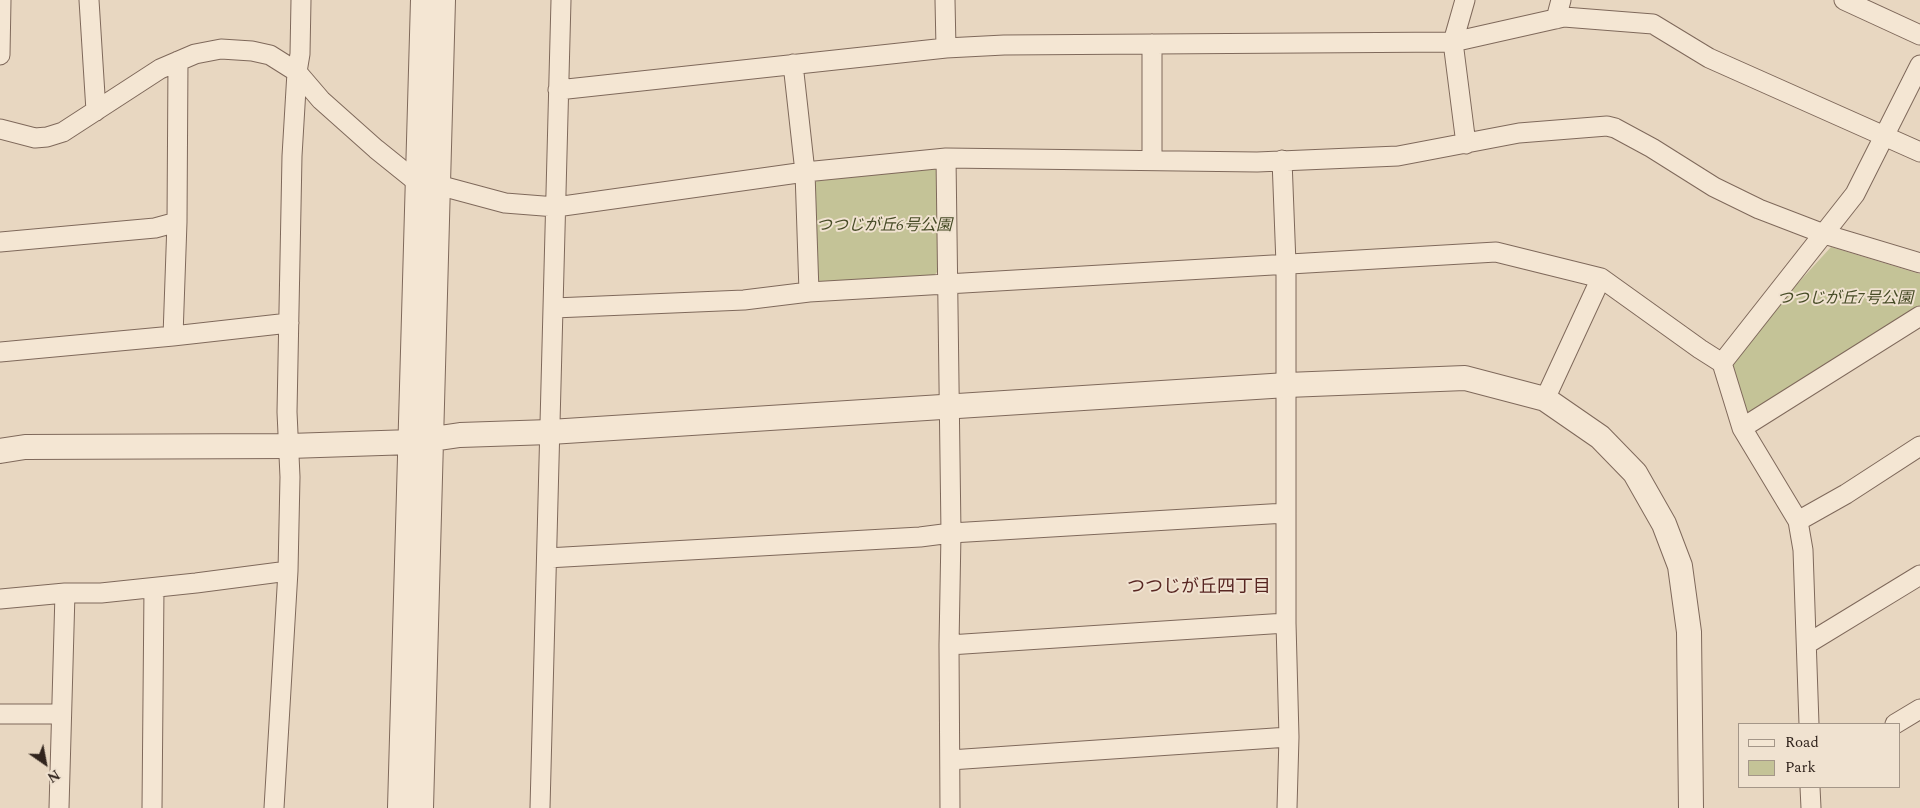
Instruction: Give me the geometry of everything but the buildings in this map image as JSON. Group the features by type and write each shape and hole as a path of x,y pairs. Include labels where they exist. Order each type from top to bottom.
{"street":[{"path":"0,55 1,0"},
{"path":"89,0 96,111"},
{"path":"274,808 288,571 290,477 287,412 292,156 302,0"},
{"path":"421,808 421,440 427,184 423,0"},
{"path":"427,184 443,0"},
{"path":"540,808 561,0"},
{"path":"945,0 946,48"},
{"path":"1465,0 1453,42 1466,144"},
{"path":"1556,19 1561,0"},
{"path":"1844,0 1920,35"},
{"path":"558,90 946,48 1004,45 1453,42 1564,17 1653,24 1709,58 1920,152"},
{"path":"1152,44 1152,160"},
{"path":"0,129 35,138 64,132 160,69 195,54 221,49 252,51 270,55 297,72 321,100 376,149 427,184 505,203 556,207 805,172 946,158 1257,162 1398,156 1519,134 1598,126 1615,128 1652,148 1714,187 1759,209 1824,234 1920,263"},
{"path":"173,336 178,61"},
{"path":"793,64 805,172 809,292"},
{"path":"1722,363 1855,194 1920,65"},
{"path":"946,158 951,533 949,645 950,808"},
{"path":"1282,160 1286,264 1285,352 1287,386 1286,623 1289,737 1287,808"},
{"path":"0,242 155,228 176,222"},
{"path":"554,308 744,300 809,292 1496,252 1601,278 1722,363 1742,428 1798,521 1803,550 1809,723"},
{"path":"1545,399 1601,278"},
{"path":"1742,428 1920,316"},
{"path":"0,352 289,323"},
{"path":"0,451 25,447 289,446 421,440 460,436 949,408 1287,386 1465,378 1545,399 1600,437 1635,473 1664,524 1680,566 1689,632 1691,808"},
{"path":"400,808 421,440"},
{"path":"1798,521 1846,494 1920,446"},
{"path":"547,558 920,537 951,533 1286,513"},
{"path":"0,599 154,588 288,571"},
{"path":"1806,644 1920,575"},
{"path":"152,808 154,588"},
{"path":"58,808 65,593"},
{"path":"949,645 1286,623"},
{"path":"1897,723 1920,709"},
{"path":"0,714 61,714"},
{"path":"950,760 1289,737"},
{"path":"1810,788 1811,808"}],"green space":[{"name":"つつじが丘6号公園","path":"933,167 939,173 937,272 933,277 817,283 811,182"},
{"name":"つつじが丘7号公園","path":"1831,247 1920,274 1920,305 1742,428 1733,365 1789,293"}],"district":[{"name":"つつじが丘四丁目","path":"1199,588"}]}
